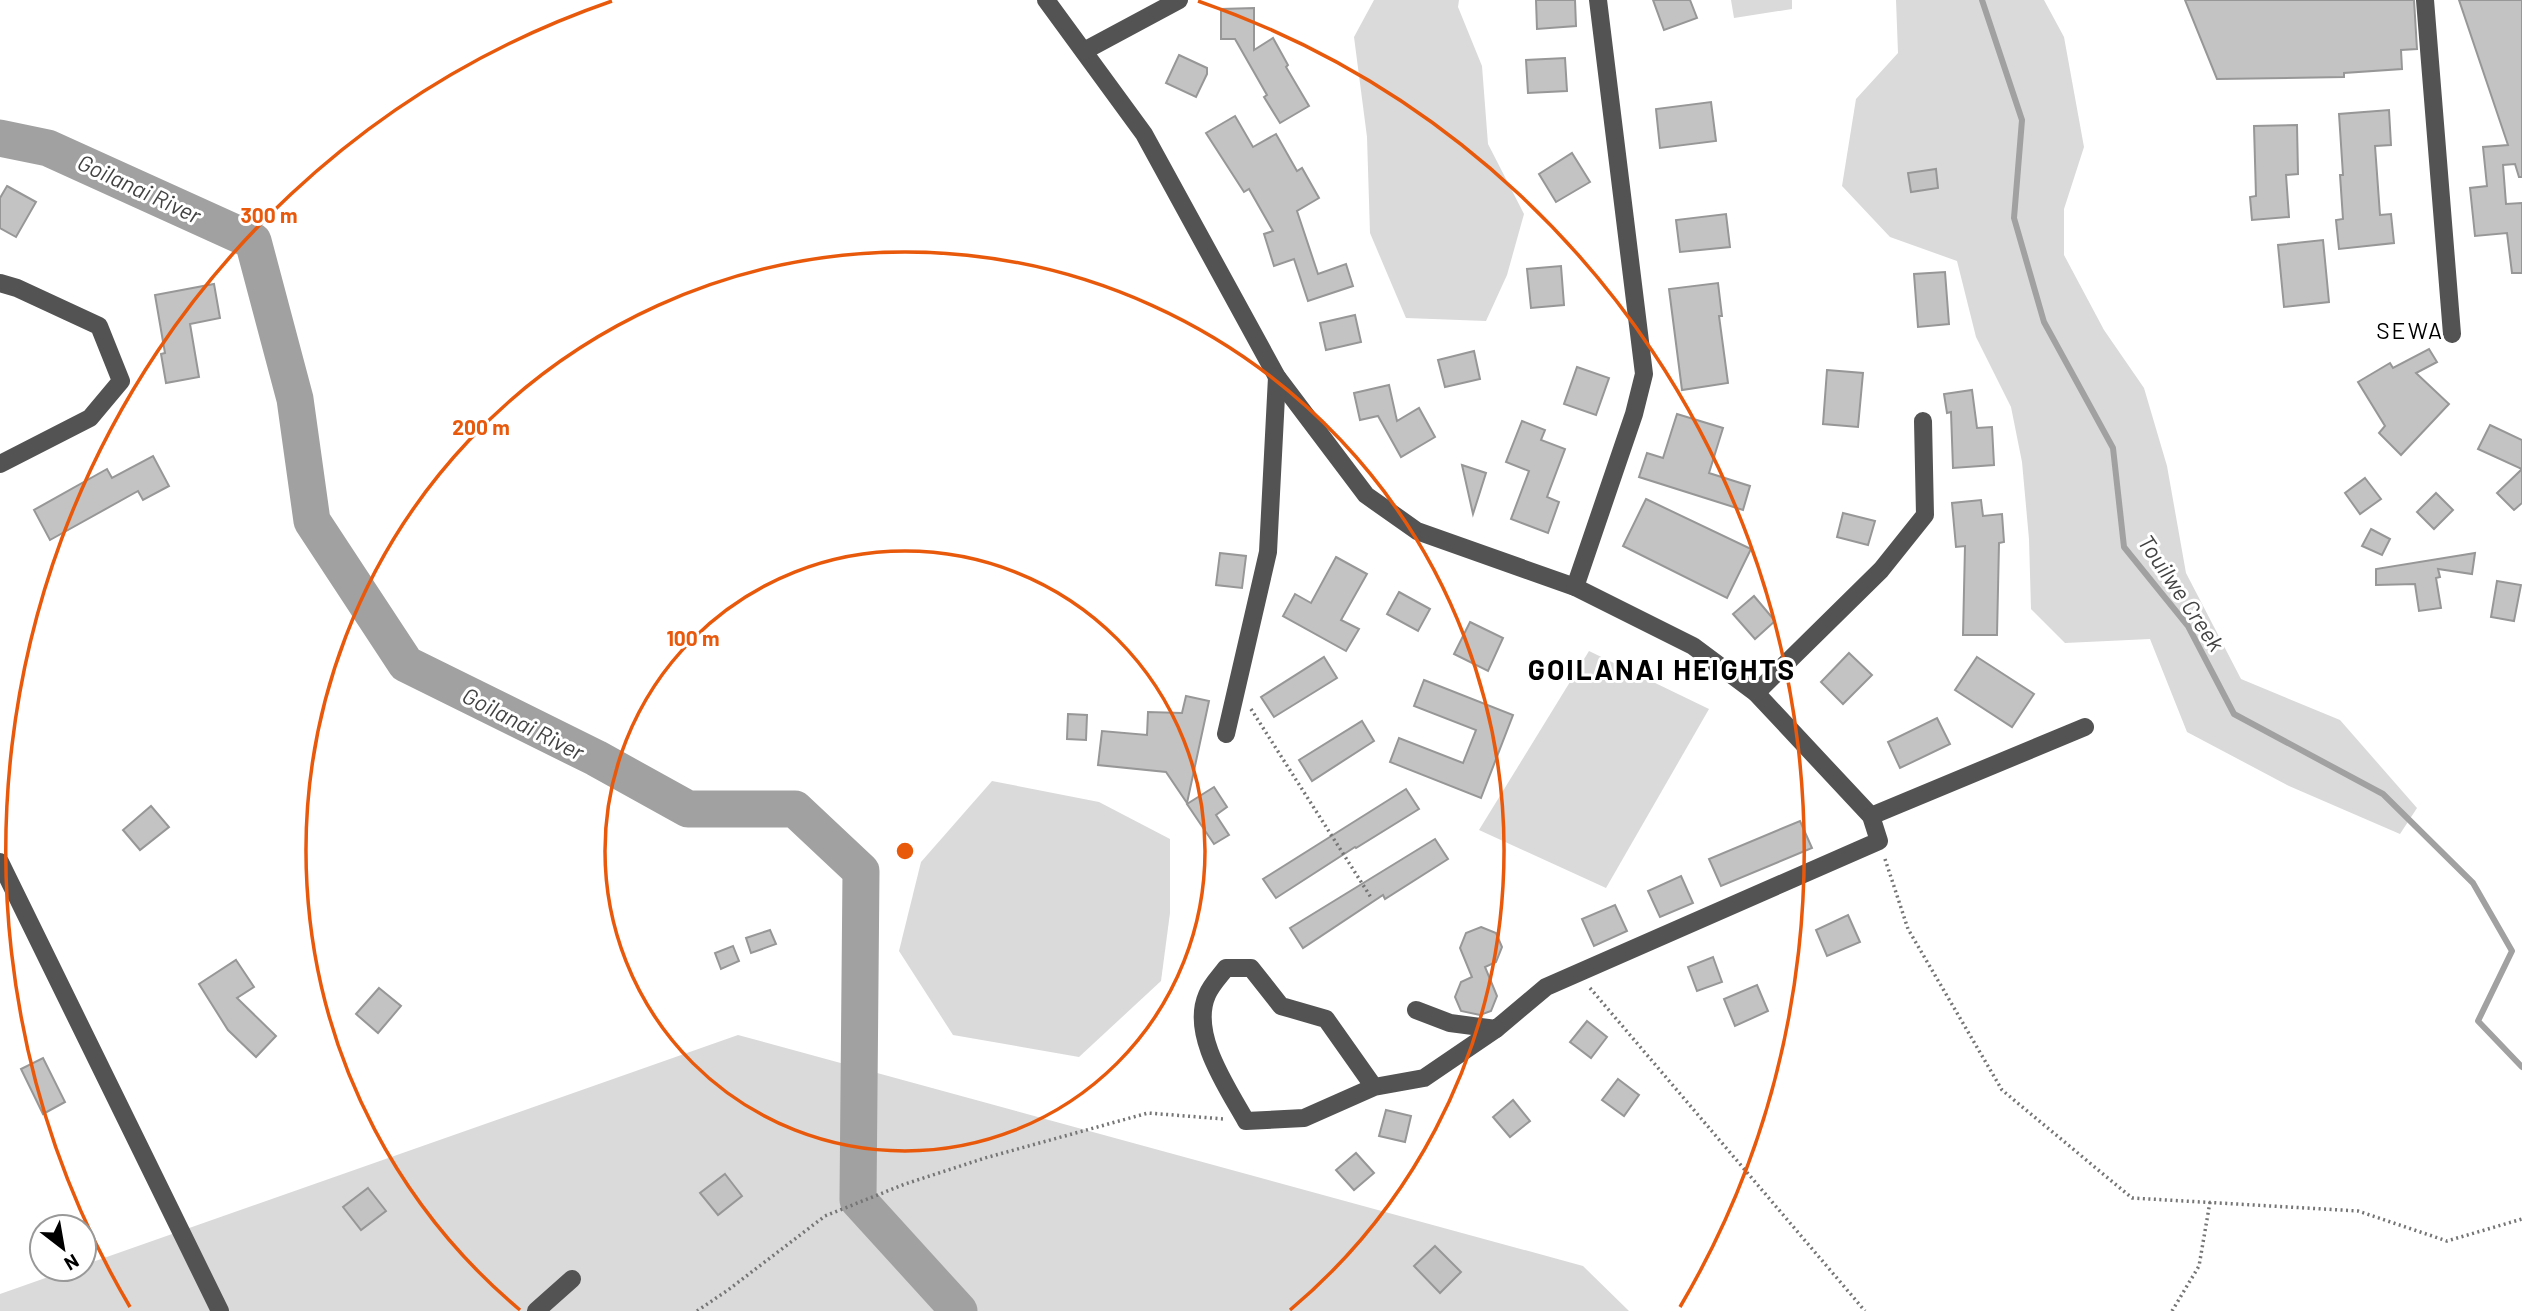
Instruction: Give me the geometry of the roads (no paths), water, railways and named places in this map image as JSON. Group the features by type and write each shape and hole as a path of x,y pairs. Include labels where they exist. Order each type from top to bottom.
{"street":[{"path":"1046,0 1144,134 1277,377 1366,495 1417,531 1574,587 1693,646 1756,693 1871,816 1879,841 1546,987 1496,1029 1424,1077 1374,1087 1304,1118 1246,1121 1217,1069 1201,1024 1207,995 1226,968 1251,968 1281,1006 1326,1019 1374,1087"},
{"path":"1084,51 1179,0"},
{"path":"1574,587 1634,414 1644,374 1598,0"},
{"path":"2425,0 2452,334"},
{"path":"0,283 17,288 99,326 121,381 90,418 0,464"},
{"path":"1226,734 1268,552 1277,377"},
{"path":"1756,693 1881,570 1925,515 1923,421"},
{"path":"1871,816 2085,727"},
{"path":"0,862 220,1311"},
{"path":"1416,1010 1450,1023 1496,1029"},
{"path":"536,1311 572,1279"}],"waterway":[{"name":"Touilwe Creek","path":"1982,0 2022,120 2014,218 2044,322 2113,448 2124,547 2188,626 2234,714 2383,794 2473,883 2512,951 2478,1021 2522,1067"},
{"name":"Goilanai River","path":"0,138 48,148 253,241 295,399 312,521 406,664 596,758 688,809 795,809 861,871 858,1200 959,1311"}],"district":[{"name":"SEWA","path":"2410,331"},
{"name":"GOILANAI HEIGHTS","path":"1662,670"}]}
